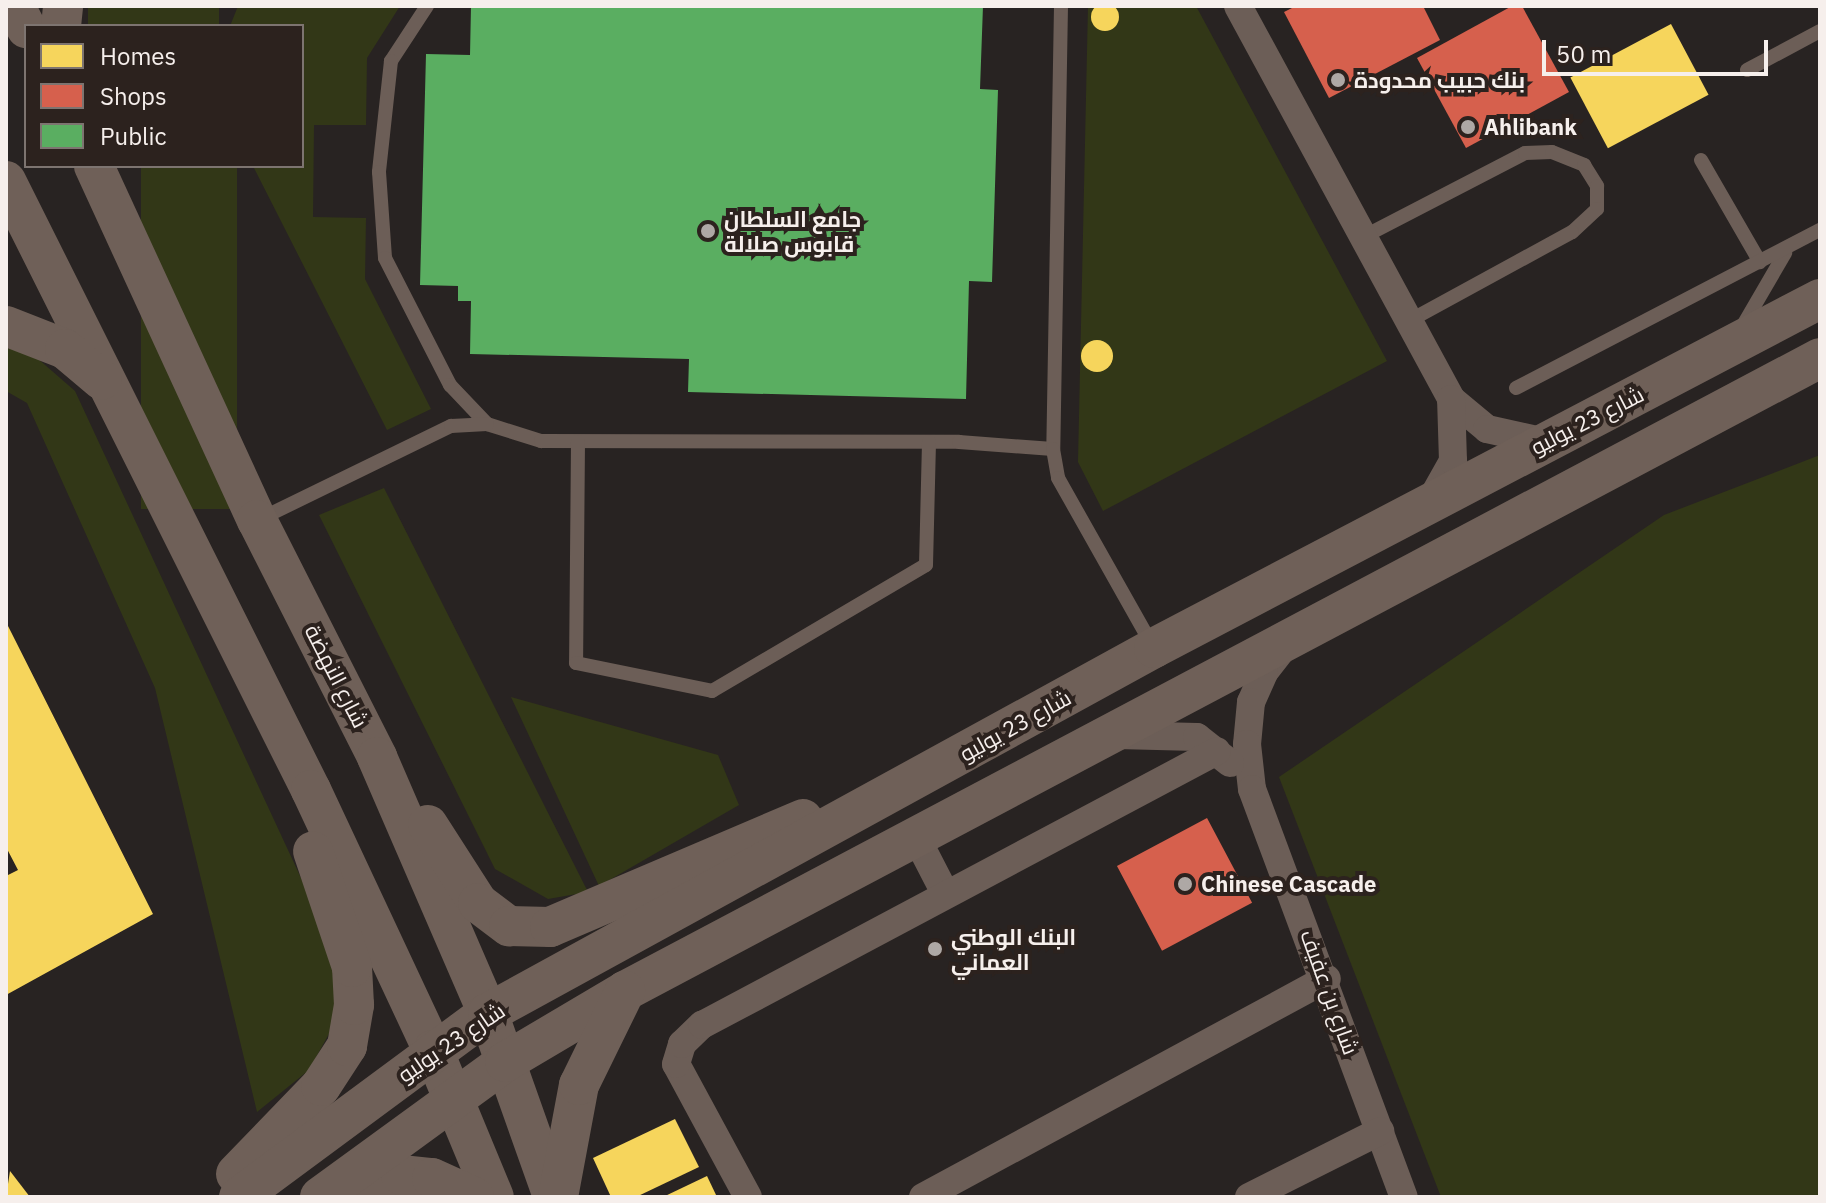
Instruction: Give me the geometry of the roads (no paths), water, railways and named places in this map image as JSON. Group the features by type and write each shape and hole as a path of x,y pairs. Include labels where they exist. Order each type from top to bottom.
{"main road":[{"path":"15,6 24,24"},
{"name":"شارع النهضة","path":"95,168 257,520 359,717 488,1013 556,1197"},
{"path":"111,168 122,222"},
{"path":"6,181 112,389 262,700 311,790 433,1050 494,1197"},
{"name":"شارع 23 يوليو","path":"239,1197 433,1050 488,1013 1154,648 1431,500 1820,299"},
{"path":"6,326 65,349 112,389"},
{"path":"320,1197 505,1062 625,991 1100,736 1820,358"},
{"path":"215,1197 321,1086 347,1046 354,1005 352,967 337,915 300,823 262,700"},
{"path":"359,717 478,903 509,926 550,927 624,900 750,838 924,776"},
{"path":"556,1197 579,1085 625,991"},
{"path":"329,1197 357,1183 401,1175 432,1178 474,1197"}],"street":[{"path":"1238,6 1451,399 1487,429 1546,442"},
{"path":"1431,500 1453,461 1451,399"},
{"name":"شارع بن عفيف","path":"1294,635 1264,673 1251,702 1247,744 1252,789 1327,979 1404,1197"},
{"name":"شارع بن عفيف","path":"1100,736 1197,737 1217,751 1252,789"},
{"path":"748,1197 676,1064 682,1044 702,1025 1217,751"},
{"path":"915,835 945,893"},
{"path":"923,1197 1327,979"},
{"path":"1249,1197 1380,1131"}],"lane":[{"path":"427,6 391,61 379,172 385,258 450,385 487,424"},
{"path":"1061,6 1053,449 1058,478 1154,648"},
{"path":"1747,70 1820,31"},
{"path":"1363,237 1525,153 1552,152 1584,165 1597,186 1597,209 1572,232 1409,321"},
{"path":"1701,160 1760,262"},
{"path":"1516,388 1820,230"},
{"path":"1701,362 1742,328 1768,274 1794,245"},
{"path":"257,520 451,426 487,424 541,441 929,442 1053,449"},
{"path":"578,442 576,663 712,691 926,565 929,442"}],"place":[{"name":"بنك حبيب محدودة","path":"1338,80"},
{"name":"Ahlibank","path":"1468,127"},
{"name":"جامع السلطان قابوس صلالة","path":"708,231"},
{"name":"Chinese Cascade","path":"1185,884"},
{"name":"البنك الوطني العماني","path":"935,949"}]}
